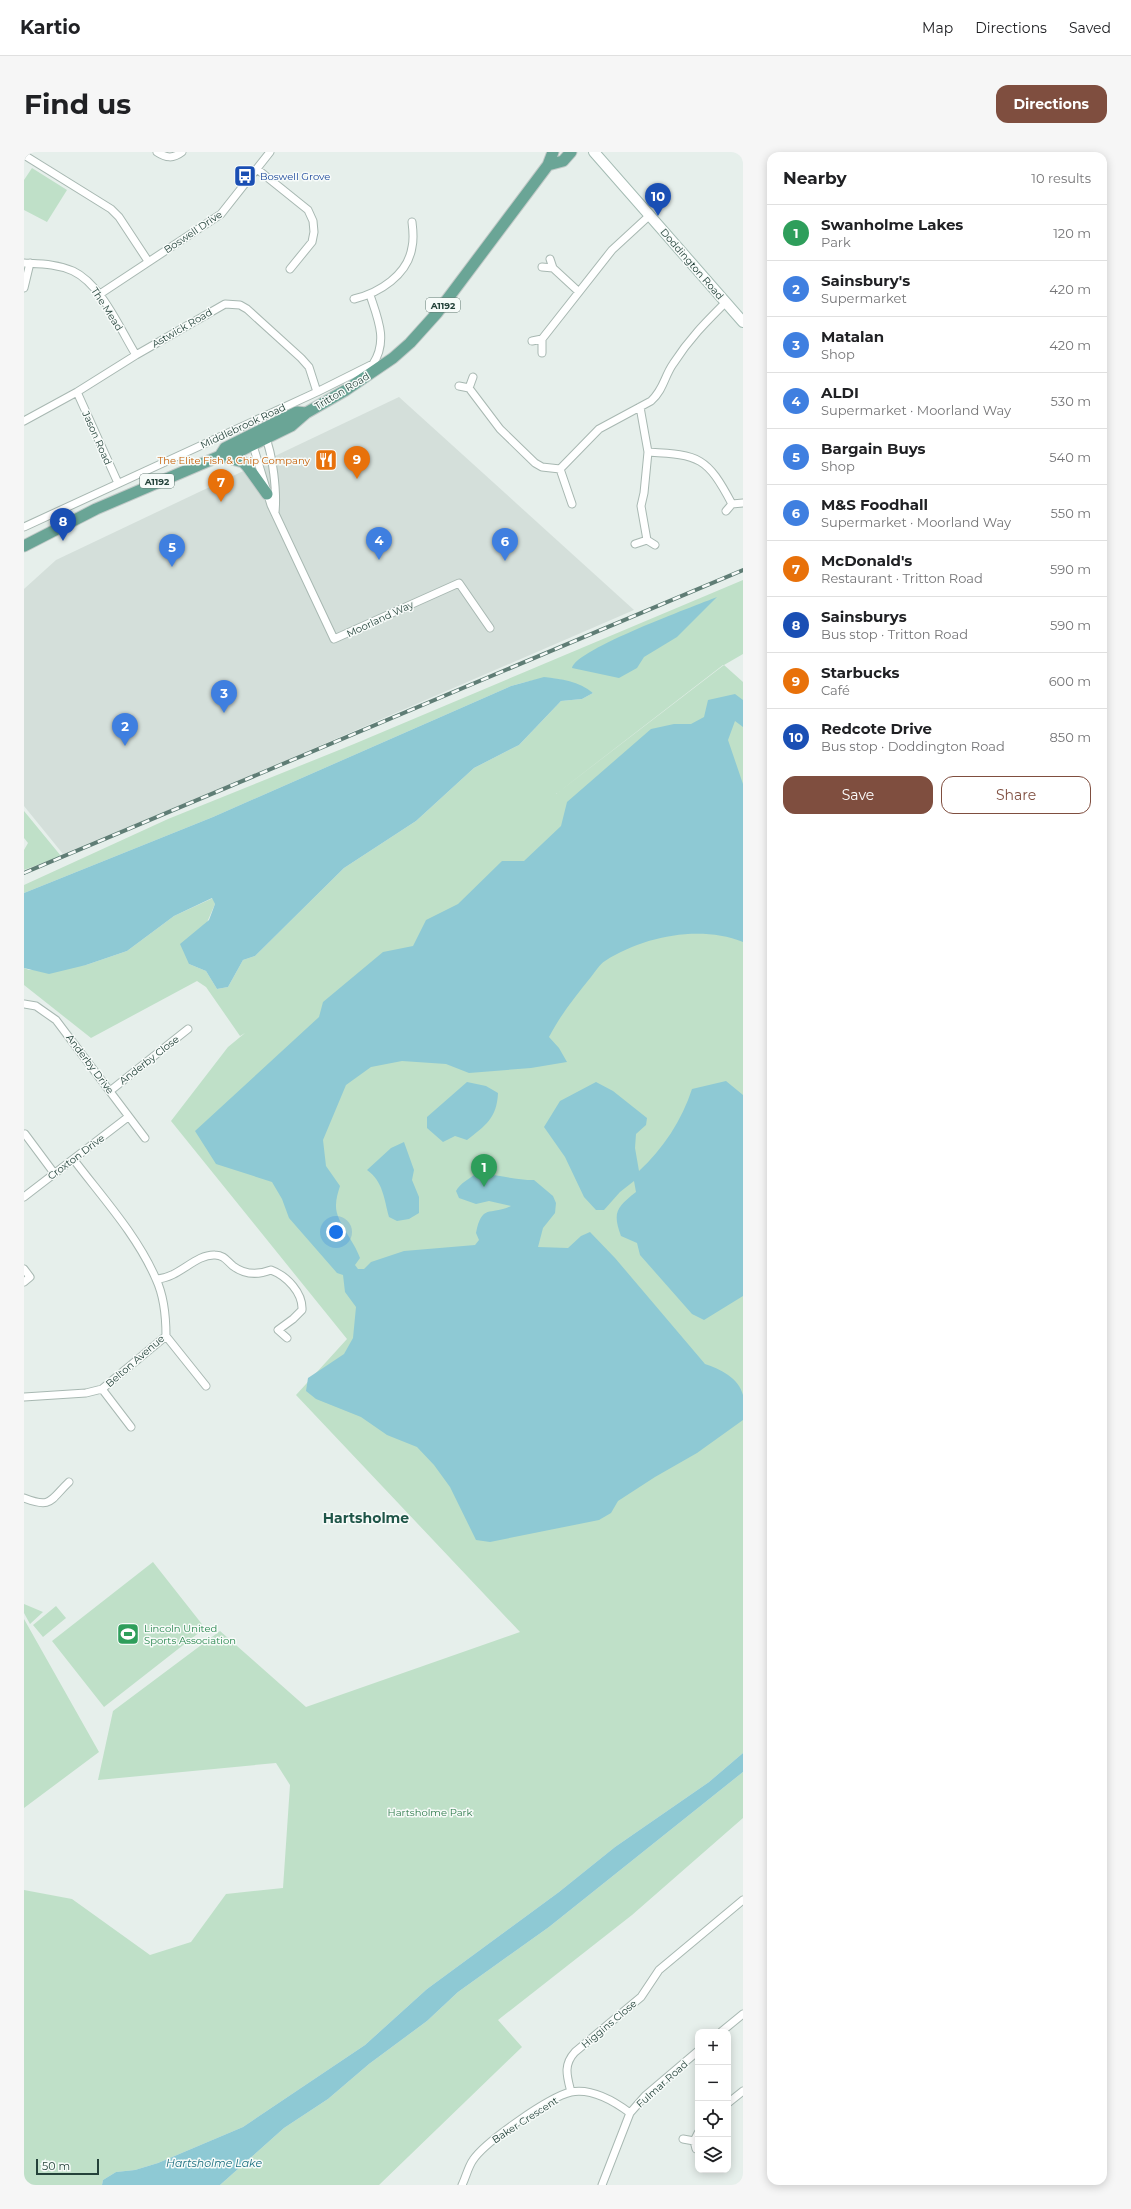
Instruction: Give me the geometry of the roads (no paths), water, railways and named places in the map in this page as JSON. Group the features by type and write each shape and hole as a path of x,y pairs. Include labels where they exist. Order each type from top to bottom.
{"main road":[{"name":"Tritton Road","path":"220,456 238,452 252,440 264,434 291,426 306,413 373,373 414,338 450,297 548,165 553,152"},
{"path":"548,165 563,161 571,152"},
{"name":"Doddington Road","path":"594,152 743,322"},
{"path":"220,456 242,462 267,494"},
{"name":"A1192","path":"24,546 96,508 220,456"}],"street":[{"path":"157,152 169,158 175,157 182,152"},
{"name":"Boswell Drive","path":"100,294 221,214 270,152"},
{"path":"24,155 111,209 119,217 148,261"},
{"path":"257,170 308,210 313,221 314,232 312,242 290,269"},
{"path":"542,353 542,339 612,250 650,215"},
{"path":"354,299 370,295 391,282 411,254 412,222"},
{"path":"550,259 553,268 580,292"},
{"path":"24,288 27,263"},
{"name":"The Mead","path":"27,263 51,265 74,272 85,279 100,294 136,355"},
{"path":"542,268 553,268"},
{"name":"Middlebrook Road","path":"24,527 317,392 372,364 375,361 382,341 381,330 370,295"},
{"path":"560,469 599,429 651,401 658,395 671,366 692,336 726,302"},
{"name":"Astwick Road","path":"24,421 77,392 219,306 233,303 247,310 301,358 309,367 317,392"},
{"path":"532,341 542,339"},
{"path":"469,388 473,377"},
{"path":"459,386 469,388 500,429 535,463 542,467 560,469"},
{"name":"Jason Road","path":"77,392 118,483"},
{"path":"640,407 648,452 641,506 646,540"},
{"name":"Moorland Way","path":"264,434 276,496 275,512"},
{"name":"Moorland Way","path":"252,440 267,494 334,639 459,583 490,628"},
{"path":"648,452 684,454 701,461 714,474 732,504"},
{"path":"560,469 572,504"},
{"path":"726,511 732,504 743,503"},
{"path":"635,544 646,540 655,545"},
{"name":"Anderby Drive","path":"24,1004 36,1006 56,1020 145,1138"},
{"name":"Anderby Close","path":"110,1091 188,1029"},
{"name":"Croxton Drive","path":"24,1197 128,1117"},
{"path":"25,1134 54,1173"},
{"name":"Belton Avenue","path":"24,1397 86,1393 102,1390 166,1336 166,1312 157,1279 140,1250 74,1160"},
{"path":"157,1279 166,1279 196,1260 214,1255 228,1260 233,1266 247,1272 262,1274 271,1270 282,1274 290,1281 302,1302 302,1310 278,1330 287,1338"},
{"path":"24,1269 30,1277 24,1282"},
{"path":"166,1336 206,1386"},
{"path":"102,1390 131,1427"},
{"path":"24,1498 41,1504 49,1502 69,1482"},
{"name":"Higgins Close","path":"571,2092 566,2067 569,2059 575,2052 641,1997 659,1970 743,1900"},
{"path":"725,2029 743,2014"},
{"name":"Fulmar Road","path":"602,2185 630,2113 651,2091 695,2054"},
{"path":"730,2101 743,2091"},
{"path":"571,2092 602,2096 616,2102 630,2113"},
{"name":"Baker Crescent","path":"462,2185 472,2161 487,2144 534,2112 571,2092"},
{"path":"695,2145 694,2141 696,2137"},
{"path":"683,2139 694,2141"}],"water":[{"path":"717,597 677,637 644,657 637,668 619,678 572,668 578,660 593,650 663,618"},
{"path":"544,677 576,683 593,693 582,699 561,701 519,745 474,768 416,821 344,868 255,956 243,960 228,987 217,989 206,971 189,964 180,944 209,920 215,904 212,898 174,916 127,951 86,965 49,974 24,968 24,893 213,817 511,686"},
{"path":"735,694 743,700 743,727 735,721 728,740 743,784 743,942 709,934 672,936 637,945 620,952 605,961 568,1006 549,1037 559,1048 567,1062 531,1068 469,1073 446,1064 402,1061 371,1067 346,1085 323,1140 326,1166 340,1186 336,1200 336,1211 338,1218 354,1244 360,1258 355,1265 358,1269 364,1269 371,1262 404,1251 475,1245 479,1240 476,1233 478,1224 484,1214 511,1206 489,1201 476,1204 459,1198 456,1191 458,1188 476,1173 534,1180 553,1196 556,1203 555,1213 543,1228 538,1247 568,1248 581,1236 590,1232 615,1258 705,1364 728,1375 741,1389 743,1395 743,1420 697,1453 655,1477 618,1501 611,1513 599,1520 490,1542 476,1540 450,1487 434,1465 417,1447 387,1435 361,1417 316,1399 306,1391 308,1378 344,1354 353,1338 356,1307 345,1292 343,1275 337,1273 289,1218 282,1199 272,1182 216,1164 195,1131 319,1017 323,1002 383,952 413,946 426,920 458,904 502,861 524,861 561,826 567,802 651,729 674,724 691,724 704,717 708,700"},
{"path":"726,1081 743,1095 743,1296 704,1320 692,1314 640,1255 637,1243 621,1236 618,1228 617,1215 624,1202 636,1192 634,1181 620,1192 604,1210 596,1210 584,1197 565,1157 544,1127 560,1101 596,1082 613,1091 647,1118 646,1125 636,1134 635,1148 639,1171 664,1144 683,1112 692,1089"},
{"path":"467,1082 486,1086 498,1093 495,1109 489,1121 467,1140 455,1136 443,1142 427,1128 427,1117"},
{"path":"404,1142 414,1170 412,1180 419,1197 419,1213 409,1219 397,1221 389,1217 380,1185 367,1170 391,1148"},
{"name":"Hartsholme Lake","path":"743,1753 743,1772 549,1927 458,1992 427,2021 369,2064 328,2099 284,2128 220,2185 102,2185 103,2180 116,2172 135,2170 158,2163 243,2127 365,2045 427,1989 559,1892 615,1847 709,1782"}],"railway":[{"path":"24,873 743,570"}],"place":[{"name":"Boswell Grove","path":"245,176"},
{"name":"Redcote Drive","path":"658,216"},
{"name":"The Elite Fish & Chip Company","path":"326,460"},
{"name":"Starbucks","path":"357,479"},
{"name":"McDonald's","path":"221,502"},
{"name":"Sainsburys","path":"63,541"},
{"name":"ALDI","path":"379,560"},
{"name":"M&S Foodhall","path":"505,561"},
{"name":"Bargain Buys","path":"172,567"},
{"name":"Matalan","path":"224,713"},
{"name":"Sainsbury's","path":"125,746"},
{"name":"Swanholme Lakes","path":"484,1187"},
{"name":"Lincoln United Sports Association","path":"128,1634"}],"district":[{"name":"Hartsholme","path":"366,1518"}],"park label":[{"name":"Hartsholme Park","path":"430,1812"}]}
